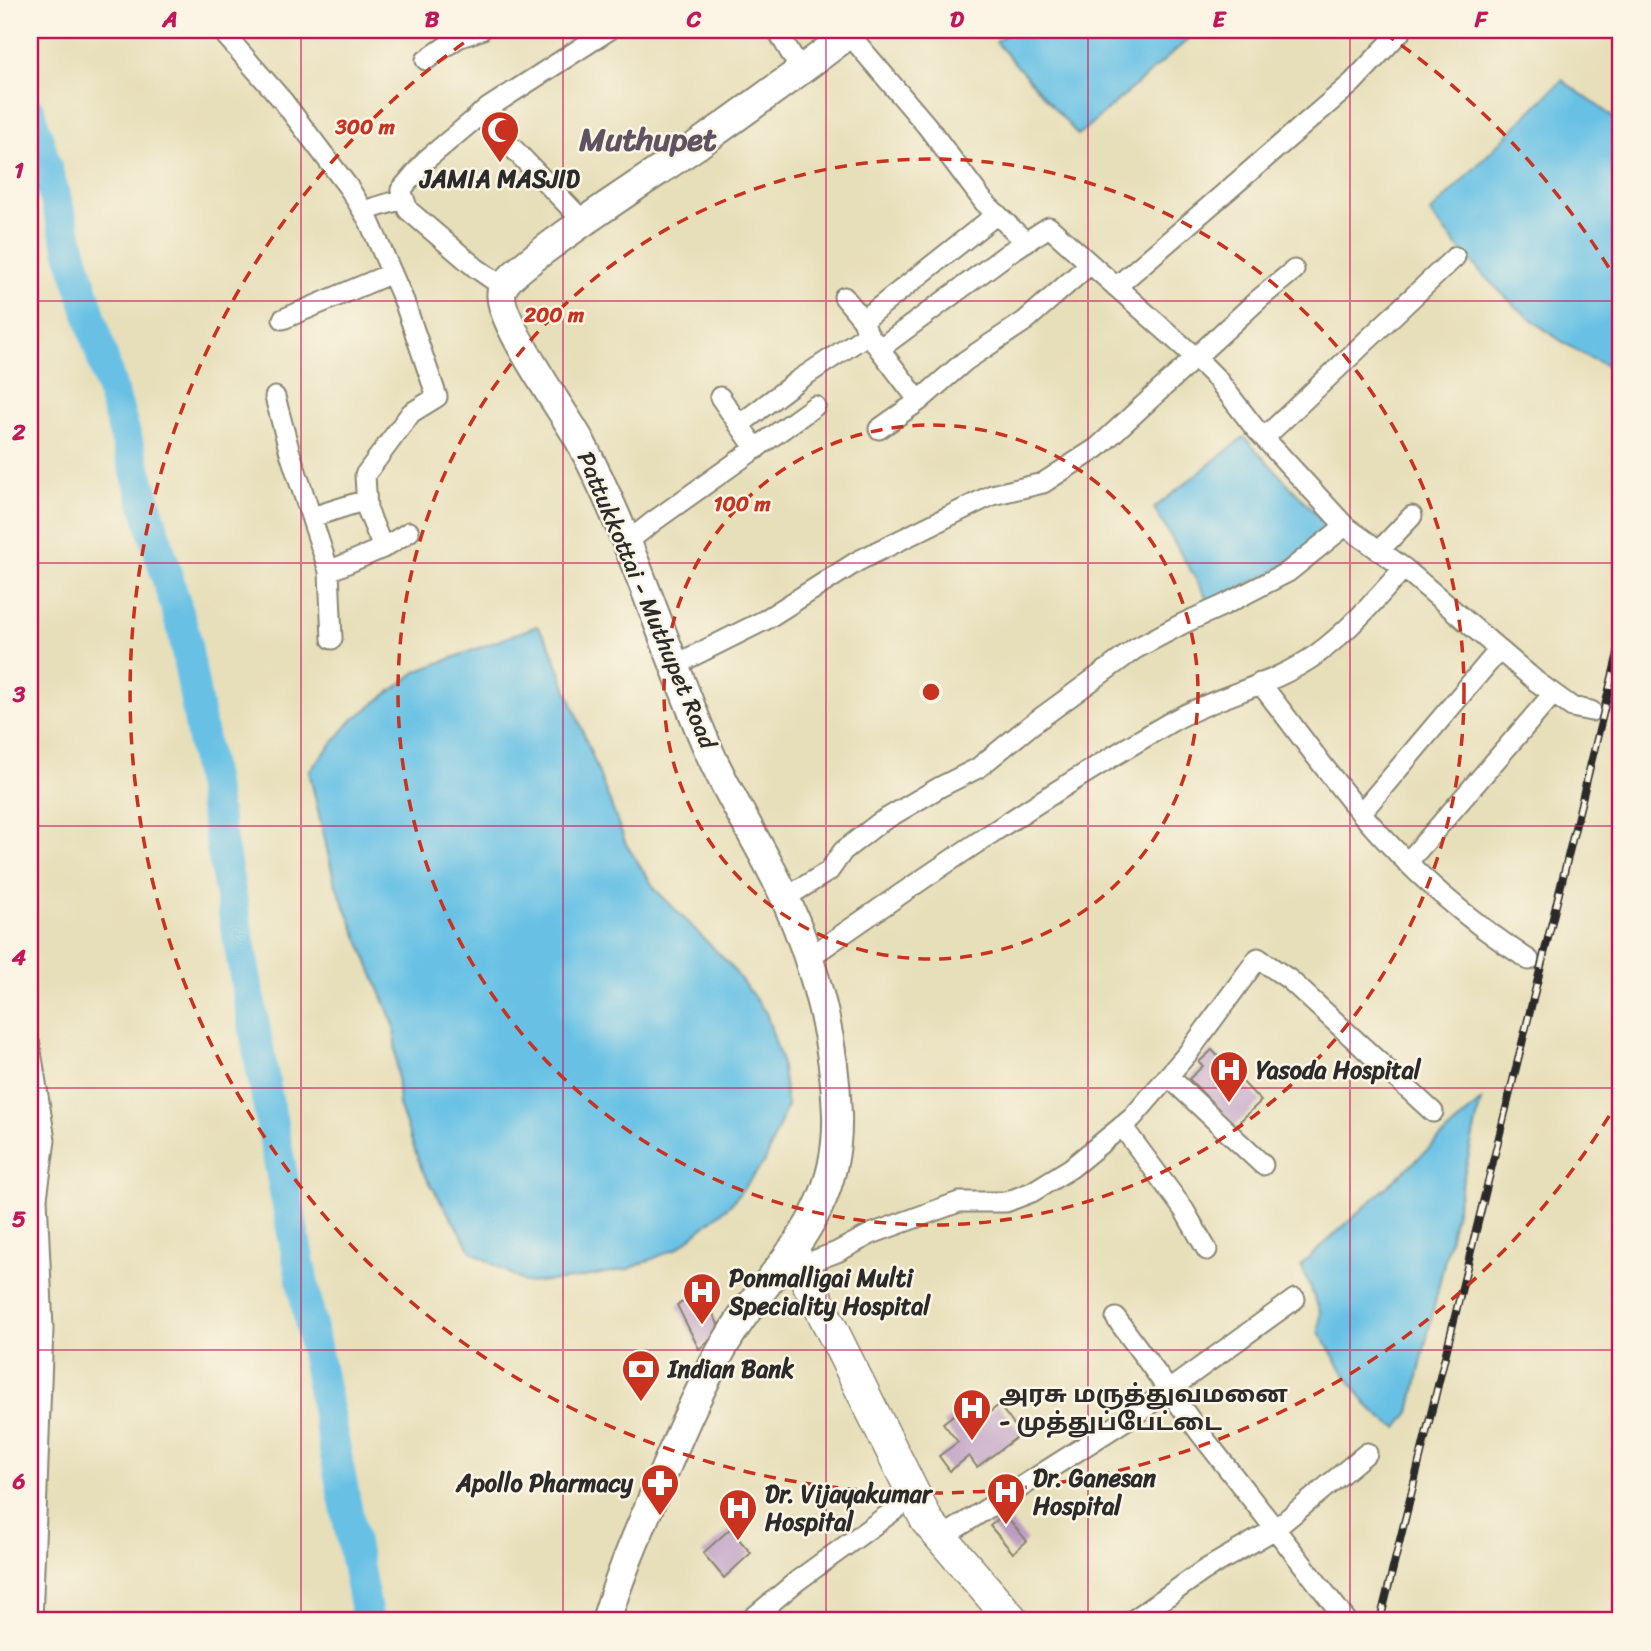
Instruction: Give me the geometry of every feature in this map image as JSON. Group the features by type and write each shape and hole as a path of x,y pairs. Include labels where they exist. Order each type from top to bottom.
{"main road":[{"path":"502,286 531,260 703,141 851,32"},
{"name":"Pattukkottai - Muthupet Road","path":"502,286 500,297 505,314 534,367 579,438 606,493 710,754 785,898 810,957 828,1034 837,1111 836,1144 826,1193 797,1259 758,1293 722,1349 643,1520 606,1621"},
{"path":"797,1259 926,1521 1013,1621"}],"street":[{"path":"221,30 282,101 349,188 363,211 391,273 437,397 411,413 365,475 367,509 383,548"},
{"path":"426,60 458,38 481,30"},
{"path":"502,286 476,268 408,210 401,190 427,159 480,114 609,30"},
{"path":"776,30 800,69"},
{"path":"1116,287 1352,83 1402,30"},
{"path":"851,32 984,202 1026,242"},
{"path":"480,114 584,222"},
{"path":"363,211 404,200"},
{"path":"870,334 997,215"},
{"path":"739,425 797,381 870,334 1049,227 1217,379 1264,438 1345,526 1404,568 1553,694 1572,706 1591,711"},
{"path":"1264,438 1455,257"},
{"path":"879,429 919,401 965,361 1026,321 1090,264"},
{"path":"675,666 765,621 858,561 992,495 1043,483 1097,448 1294,270"},
{"path":"283,319 391,273"},
{"path":"844,297 919,401"},
{"path":"275,397 290,453 329,571 332,639"},
{"path":"720,397 756,449"},
{"path":"626,543 654,520 815,406"},
{"path":"312,517 366,500"},
{"path":"1379,551 1412,516"},
{"path":"785,898 829,871 843,851 879,823 940,786 978,768 1031,725 1135,649 1289,572 1345,526"},
{"path":"329,571 383,548 409,532"},
{"path":"810,957 925,876 1049,795 1172,721 1260,683 1317,654 1350,626 1404,568"},
{"path":"1361,813 1499,650"},
{"path":"1260,683 1361,813 1407,863 1499,941 1529,960"},
{"path":"1407,863 1472,791 1503,750 1553,694"},
{"path":"797,1259 837,1252 871,1234 960,1202 1006,1202 1032,1192 1071,1168 1122,1126 1168,1076 1258,958 1290,980 1433,1112"},
{"path":"30,1045 45,1140 37,1198 43,1329 32,1621"},
{"path":"1168,1076 1263,1165"},
{"path":"1122,1126 1184,1210 1207,1250"},
{"path":"941,1538 1046,1473 1169,1391 1295,1299"},
{"path":"1116,1318 1169,1391 1347,1621"},
{"path":"1132,1621 1203,1571 1275,1529 1367,1453"},
{"path":"748,1621 797,1581 914,1496"}],"water":[{"path":"1011,30 1199,30 1078,135 996,42"},
{"path":"1562,80 1610,115 1621,127 1621,370 1581,353 1518,308 1463,253 1430,213"},
{"path":"1244,437 1331,530 1275,571 1213,601 1208,600 1154,508"},
{"path":"537,626 548,641 626,844 655,889 729,964 766,1013 781,1060 787,1106 765,1161 731,1204 678,1248 629,1269 572,1279 526,1283 472,1252 422,1170 399,1105 394,1025 334,880 309,771 351,721 418,671"},
{"path":"1481,1101 1410,1412 1398,1428 1389,1424 1367,1405 1319,1332 1320,1311 1301,1265"}],"building":[{"path":"1212,1050 1261,1101 1235,1126 1189,1079 1203,1066 1199,1062"},
{"path":"702,1292 718,1324 716,1334 699,1349 677,1305"},
{"path":"999,1405 1021,1434 977,1467 969,1456 950,1471 939,1456 958,1442 943,1423 959,1411 971,1427"},
{"path":"1004,1514 1027,1541 1013,1553 990,1526"},
{"path":"730,1529 751,1553 724,1578 703,1553"}],"waterway":[{"path":"30,113 184,634 266,1093 368,1621"}],"railway":[{"path":"1380,1621 1621,641"}],"place":[{"name":"JAMIA MASJID","path":"500,164"},
{"name":"Yasoda Hospital","path":"1229,1104"},
{"name":"Ponmalligai Multi Speciality Hospital","path":"702,1326"},
{"name":"Indian Bank","path":"641,1403"},
{"name":"அரசு மருத்துவமனை - முத்துப்பேட்டை","path":"972,1442"},
{"name":"Apollo Pharmacy","path":"660,1517"},
{"name":"Dr. Ganesan Hospital","path":"1006,1526"},
{"name":"Dr. Vijayakumar Hospital","path":"738,1542"}],"district":[{"name":"Muthupet","path":"648,139"}]}
